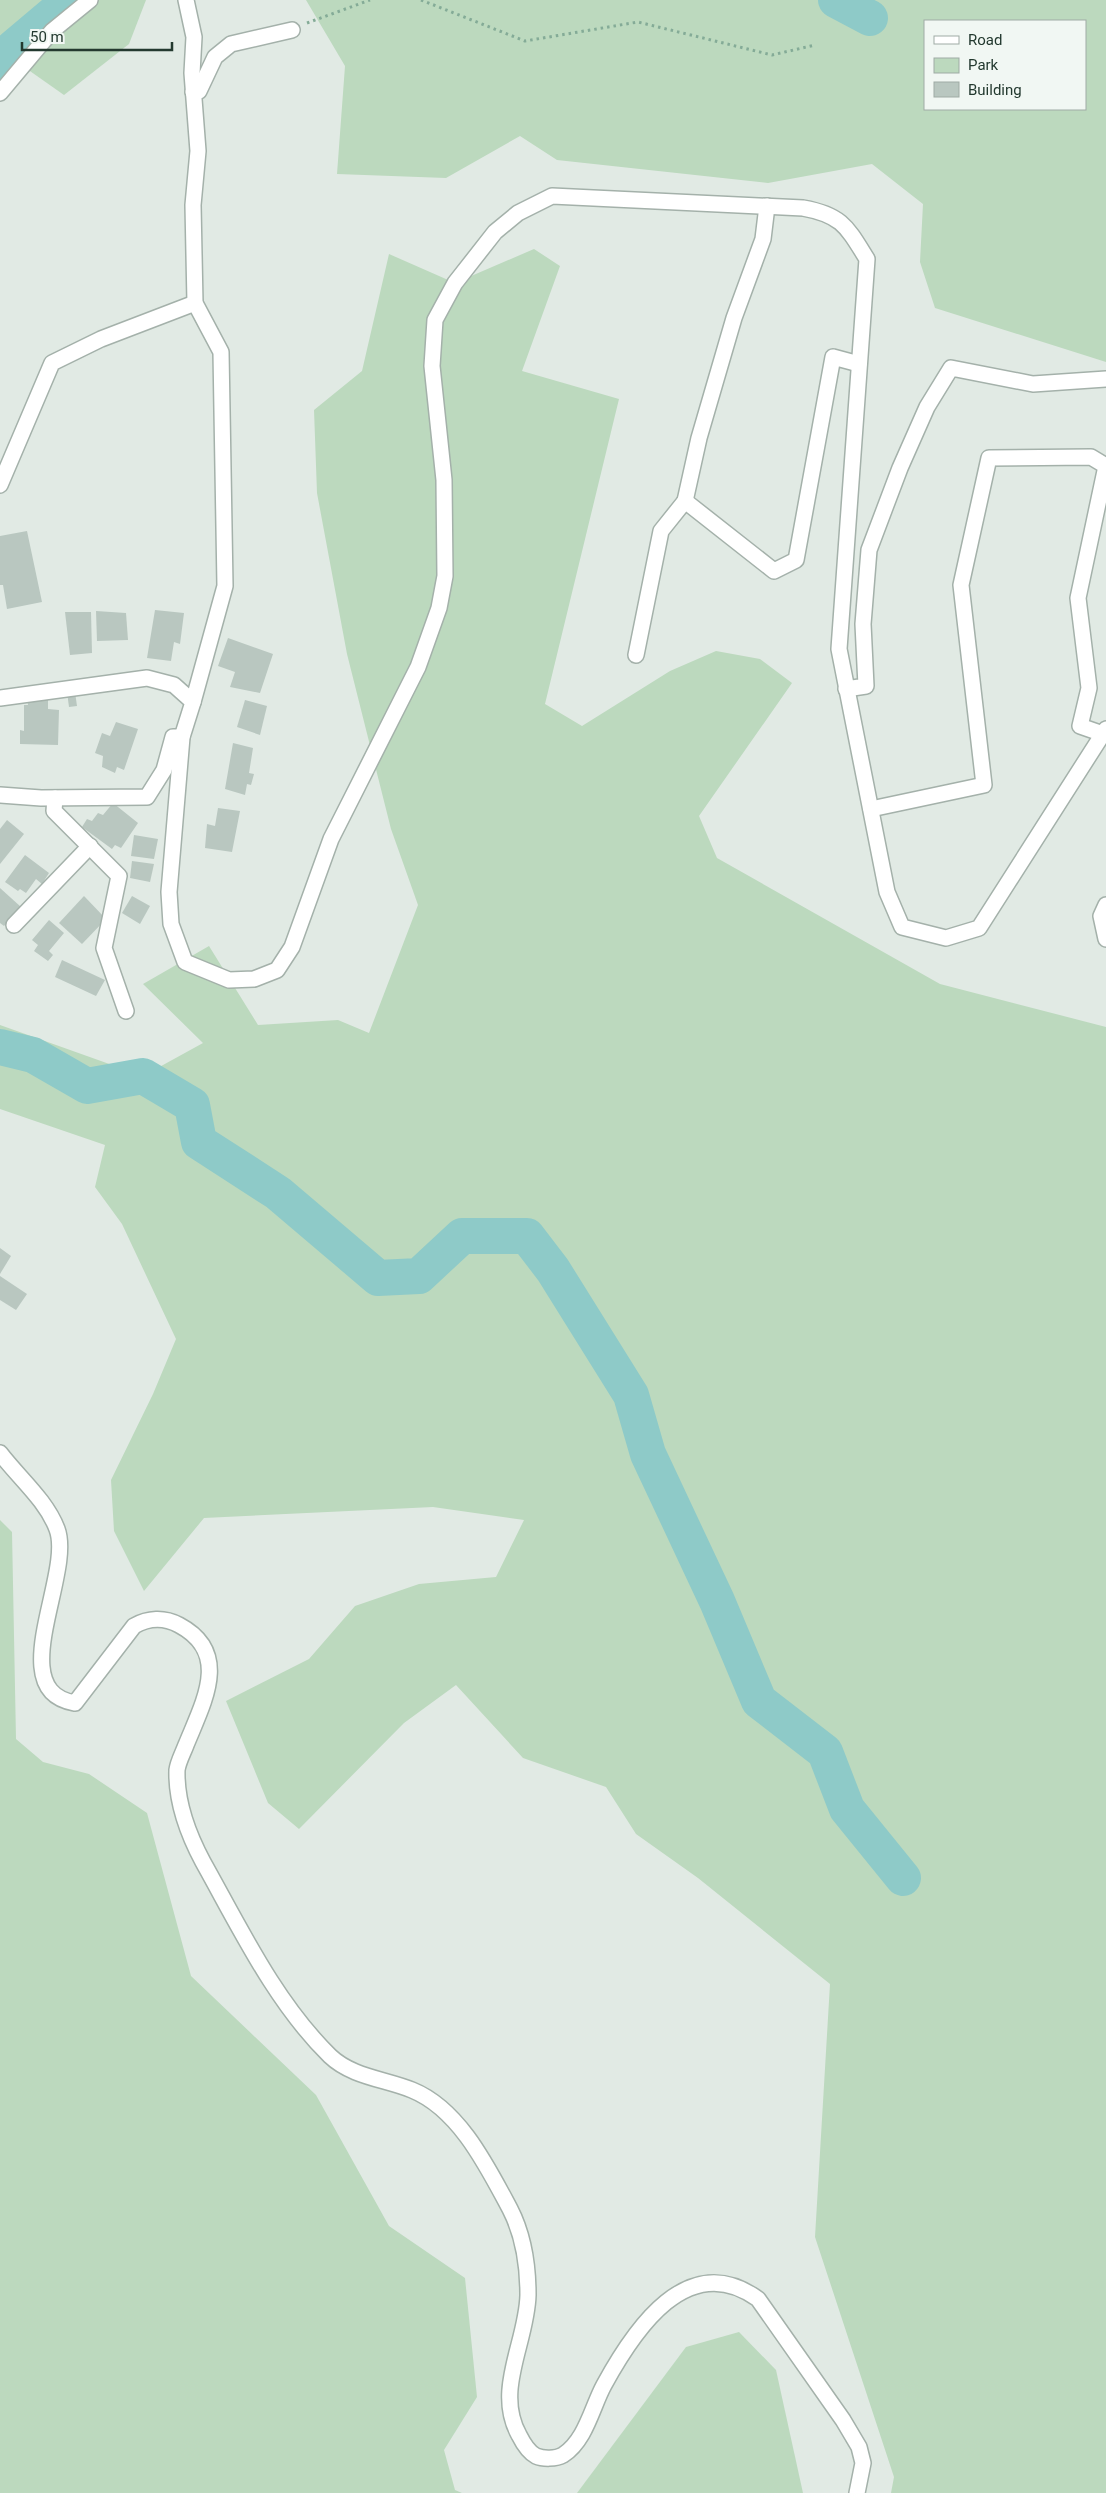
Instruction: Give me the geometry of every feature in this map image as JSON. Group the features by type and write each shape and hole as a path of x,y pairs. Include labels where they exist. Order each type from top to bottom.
{"street":[{"path":"0,93 52,31 90,0"},
{"path":"186,0 194,38 193,92 198,151 192,205 195,303 221,352 225,586 182,737 169,892 171,924 185,962 229,980 254,979 277,970 292,947 331,839 418,666 439,608 445,576 444,480 432,366 434,320 455,283 494,232 518,213 552,196 803,208 825,212 847,227 867,259 839,649 887,892 902,927 946,938 979,928 1104,732 1080,726 1090,688 1078,598 1106,466 1091,457 989,458 961,585 984,784 871,809"},
{"path":"193,92 199,91 215,56 231,44 292,30"},
{"path":"636,655 661,531 685,501 699,438 734,318 762,239 767,206"},
{"path":"0,485 52,363 101,339 195,303"},
{"path":"685,501 774,571 796,560 833,357 860,364"},
{"path":"846,689 866,686 863,624 869,550 900,468 927,407 951,368 1033,384 1106,379"},
{"path":"0,698 147,678 174,685 193,702"},
{"path":"0,795 55,798 147,797 164,770 173,737 182,737"},
{"path":"55,798 54,811 120,876 104,948 126,1011"},
{"path":"14,925 90,846"},
{"path":"1106,905 1101,916 1106,939"},
{"path":"0,1453 41,1501 58,1530 60,1559 46,1621 41,1660 44,1682 52,1695 75,1703 134,1626 143,1620 156,1619 173,1622 192,1632 203,1644 211,1667 206,1698 177,1767 179,1802 191,1840 257,1959 295,2014 330,2056 353,2072 415,2091 430,2100 443,2110 482,2157 519,2227 526,2259 528,2298 526,2314 508,2396 513,2424 525,2446 537,2456 548,2458 561,2457 573,2445 594,2413 602,2389 633,2337 661,2304 682,2291 703,2283 726,2282 744,2288 758,2299 859,2447 863,2463 857,2493"}],"path":[{"path":"292,30 370,0"},
{"path":"422,0 525,41 638,22 772,55 814,45"}],"green space":[{"path":"0,0 146,0 129,44 64,95 0,50"},
{"path":"306,0 1106,0 1106,362 935,308 920,262 923,204 872,164 768,183 557,160 520,136 446,178 337,174 345,66"},
{"path":"534,249 560,266 522,371 619,399 545,704 582,726 670,671 716,651 760,659 792,683 699,816 717,858 940,984 1106,1027 1106,2493 891,2493 894,2477 815,2237 830,1984 698,1878 636,1834 606,1787 523,1758 456,1685 404,1723 299,1829 268,1803 226,1701 309,1659 355,1606 419,1584 496,1577 524,1520 433,1507 204,1518 144,1591 114,1531 111,1480 153,1394 176,1339 122,1224 95,1187 105,1145 0,1109 0,1025 143,1076 203,1043 143,984 209,946 258,1025 338,1020 369,1033 418,905 391,829 347,654 317,493 314,410 362,371 389,254 455,283"},
{"path":"0,1520 12,1532 16,1739 43,1762 89,1774 147,1813 191,1976 316,2095 389,2226 465,2278 477,2397 444,2450 455,2490 462,2493 0,2493"},
{"path":"739,2332 776,2370 803,2493 577,2493 686,2347"}],"building":[{"path":"27,531 42,602 7,609 3,585 0,585 0,536"},
{"path":"155,610 184,613 180,644 174,642 171,661 147,658"},
{"path":"96,611 126,613 128,640 97,641"},
{"path":"65,612 91,612 92,653 70,655"},
{"path":"228,638 273,654 260,693 230,687 235,672 218,666"},
{"path":"67,692 75,692 77,706 69,707"},
{"path":"27,697 48,697 48,709 59,710 58,745 20,744 20,730 24,731 24,705 28,705"},
{"path":"245,700 267,706 260,735 237,727"},
{"path":"116,722 138,729 124,770 117,767 115,773 102,767 103,756 95,753 102,733 110,736"},
{"path":"233,743 253,748 249,773 254,774 251,785 247,784 245,795 225,789"},
{"path":"113,803 138,823 121,848 115,845 112,849 82,827 87,819 92,821 98,813 103,815"},
{"path":"218,808 240,811 232,852 205,848 207,824 215,826"},
{"path":"7,820 24,834 0,864 0,829"},
{"path":"134,835 158,839 154,859 131,856"},
{"path":"25,855 49,873 42,884 36,879 26,893 20,889 18,891 5,882"},
{"path":"132,861 154,864 150,882 130,878"},
{"path":"0,888 21,907 4,926 0,923"},
{"path":"84,896 106,919 82,944 59,923"},
{"path":"132,896 150,906 140,924 122,913"},
{"path":"49,920 64,933 49,951 53,955 48,961 34,951 38,945 32,940"},
{"path":"62,960 105,980 96,996 55,977"},
{"path":"0,1248 11,1256 0,1274"},
{"path":"0,1276 27,1294 16,1310 0,1300"}],"waterway":[{"path":"0,77 13,48 70,0"},
{"path":"836,0 870,18"},
{"path":"0,1047 33,1055 87,1086 143,1076 192,1105 199,1142 278,1193 378,1278 419,1276 462,1236 527,1236 553,1270 631,1395 648,1454 717,1601 759,1701 825,1752 847,1809 903,1878"}]}
